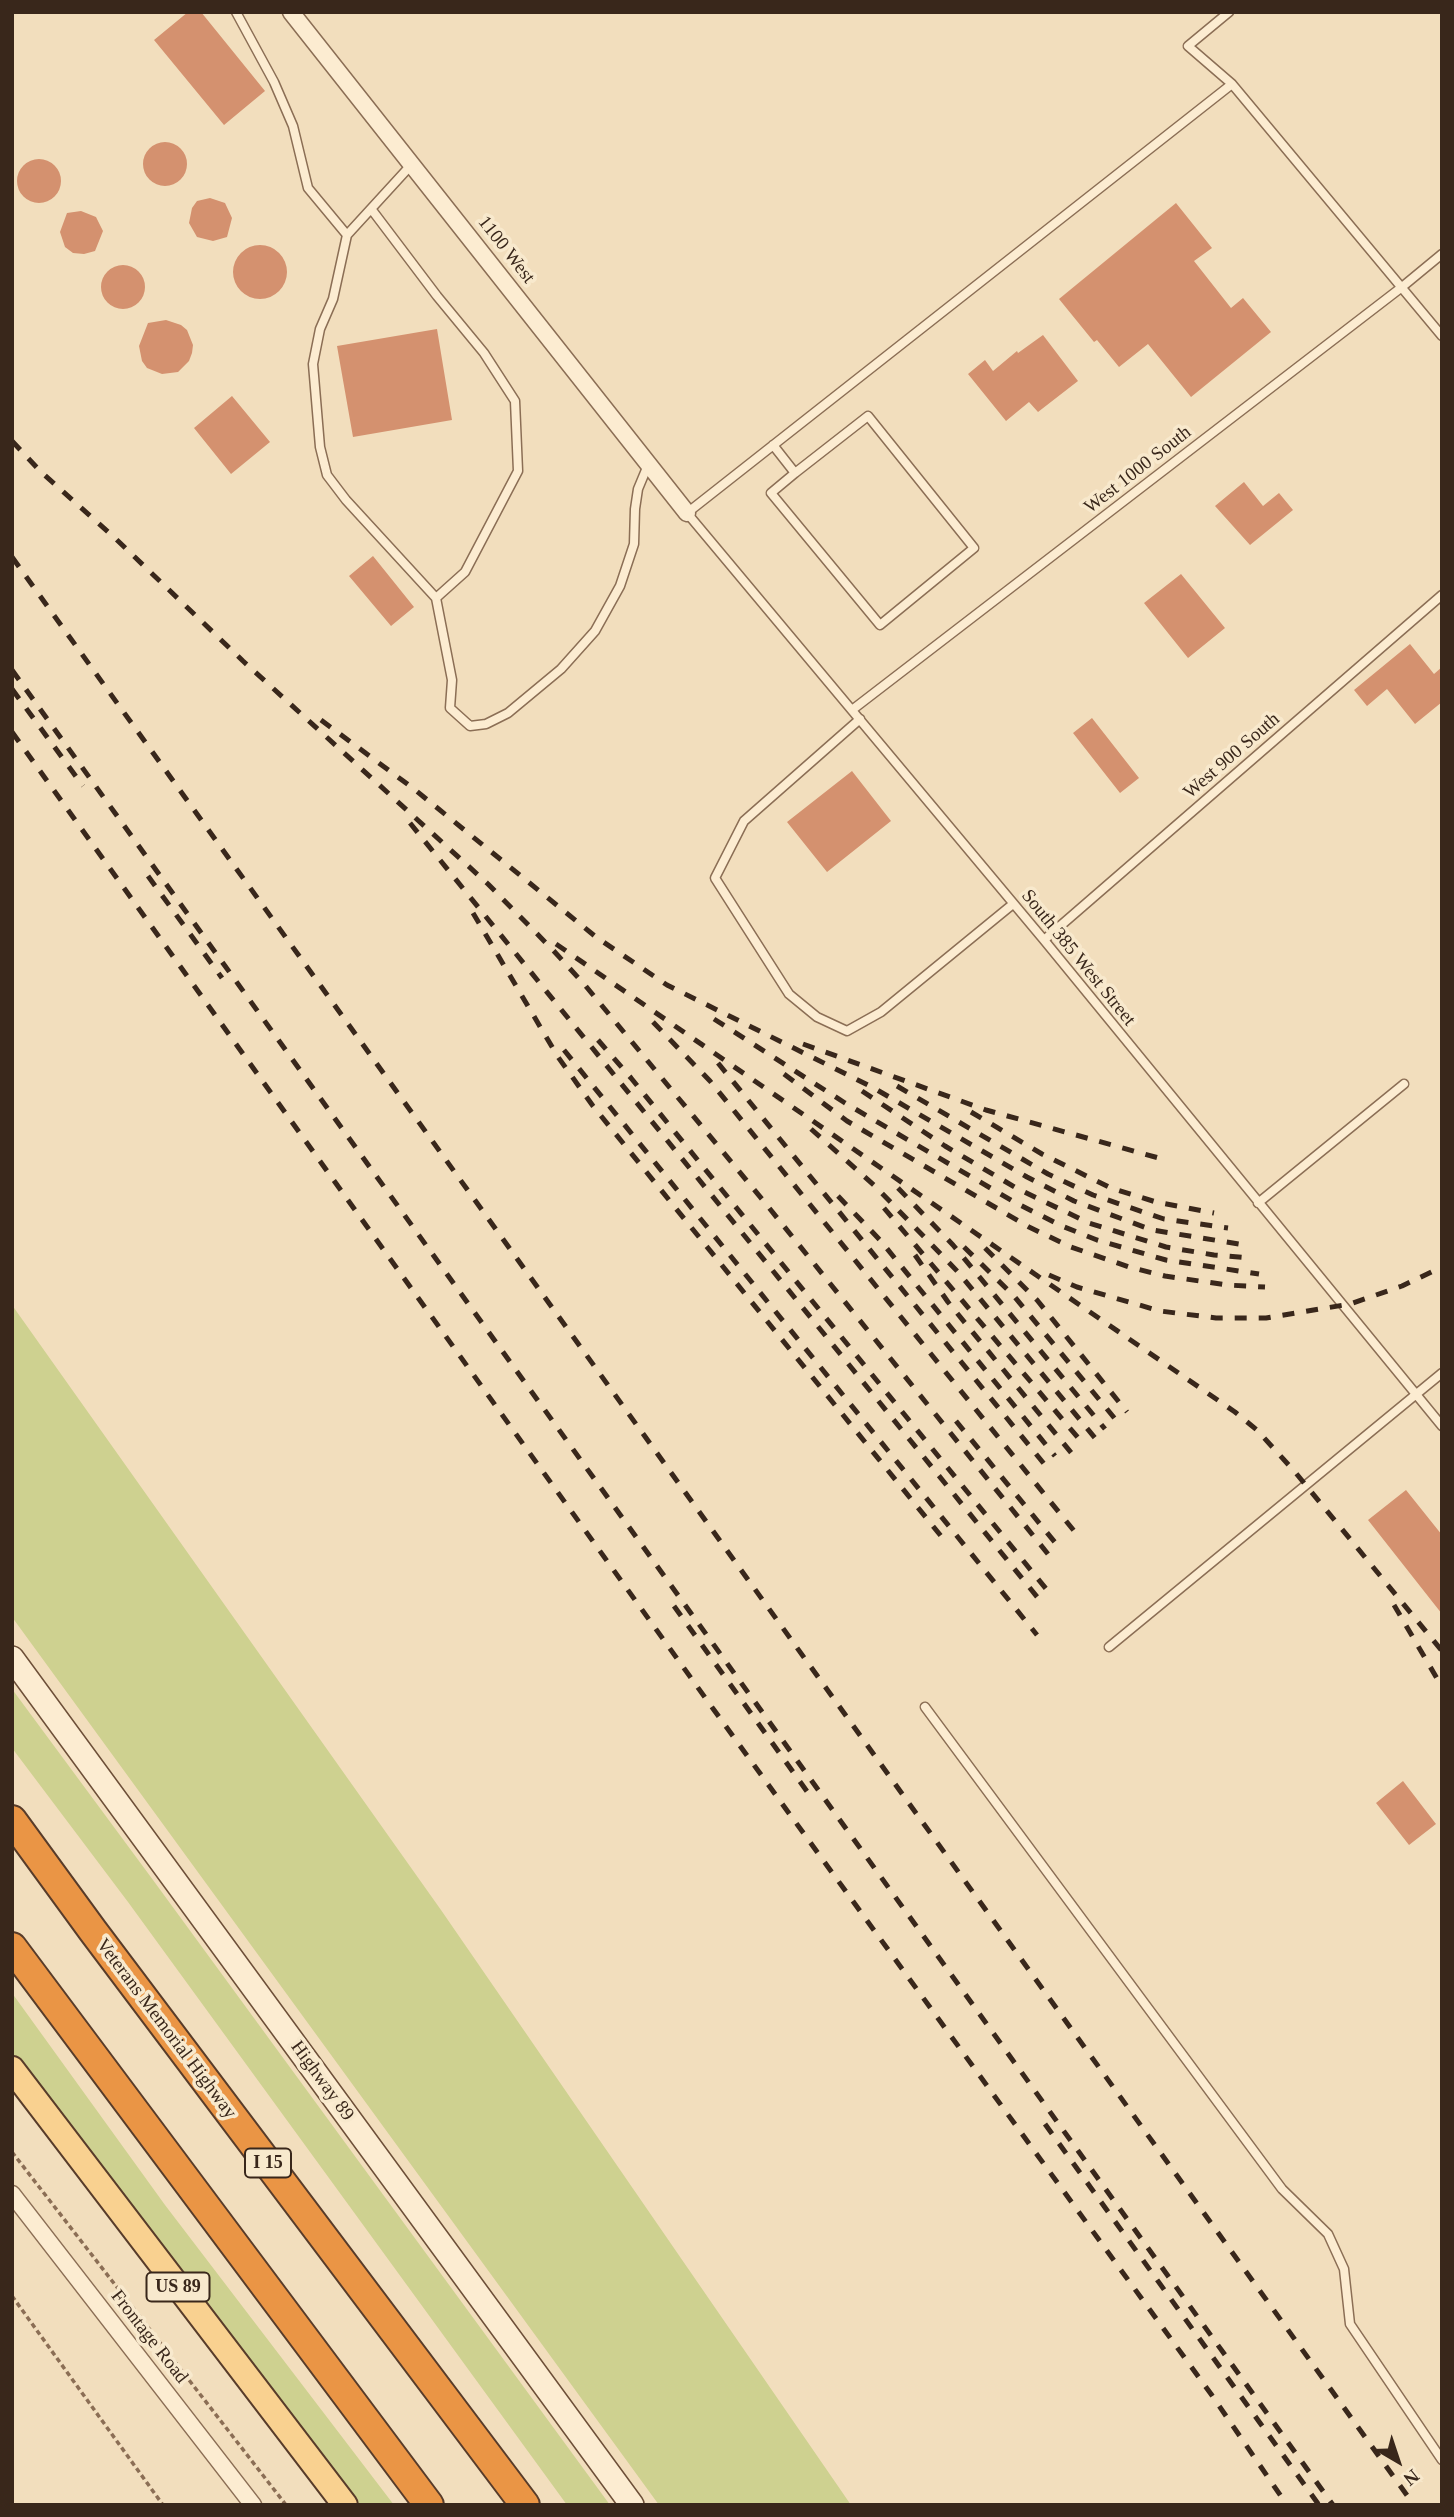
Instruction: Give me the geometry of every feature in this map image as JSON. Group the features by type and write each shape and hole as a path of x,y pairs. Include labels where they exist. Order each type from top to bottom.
{"highway":[{"name":"Veterans Memorial Highway","path":"12,1820 525,2505"},
{"path":"12,1947 429,2505"}],"main road":[{"name":"Highway 89","path":"12,1658 632,2505"},
{"name":"US 89","path":"12,2069 345,2505"}],"street":[{"name":"1100 West","path":"291,12 687,513"},
{"name":"Frontage Road","path":"12,2194 253,2505"}],"lane":[{"path":"236,12 274,82 293,126 308,188 347,235"},
{"path":"1229,12 1188,46 1232,84 1442,336"},
{"path":"687,513 1232,84"},
{"path":"413,163 347,235 333,299 320,330 313,364 320,447 327,475 346,500 436,598 452,680 450,708 470,726 486,724 508,713 561,668 595,631 620,586 634,544 638,489 648,465"},
{"path":"372,210 484,353 515,401 518,471 465,572 436,598"},
{"name":"West 1000 South","path":"852,710 1442,254"},
{"path":"868,415 974,548 880,625 771,492 795,473 868,415"},
{"path":"773,445 795,473"},
{"name":"South 385 West Street","path":"687,513 1044,940 1442,1426"},
{"name":"West 900 South","path":"1044,940 1442,595"},
{"path":"860,719 744,821 715,878 789,993 817,1017 847,1031 881,1012 1013,904"},
{"path":"1258,1203 1404,1084"},
{"path":"1109,1647 1442,1373"},
{"path":"925,1707 1282,2189 1328,2234 1345,2269 1350,2324 1442,2460"}],"path":[{"path":"12,2152 286,2505"},
{"path":"12,2296 163,2505"}],"green space":[{"path":"12,1305 441,1910 851,2505 659,2505 12,1617"},
{"path":"12,1689 610,2505 567,2505 128,1902 12,1748"},
{"path":"12,1993 165,2205 394,2505 360,2505 12,2057"}],"building":[{"path":"188,12 201,12 265,91 224,125 154,40"},
{"path":"165,142 180,149 187,164 180,179 165,186 150,179 143,164 150,149"},
{"path":"39,159 54,166 61,181 54,196 39,203 24,196 17,181 24,166"},
{"path":"210,198 225,203 232,218 227,237 213,241 197,237 189,223 192,208 197,201"},
{"path":"1176,203 1212,248 1194,261 1231,308 1243,298 1271,332 1191,397 1148,344 1119,367 1097,340 1094,342 1059,299"},
{"path":"81,211 96,217 103,231 95,251 84,254 73,253 65,247 60,232 67,213"},
{"path":"260,245 279,253 287,272 279,291 260,299 241,291 233,272 241,253"},
{"path":"123,265 138,272 145,287 138,302 123,309 108,302 101,287 108,272"},
{"path":"166,320 187,330 193,345 189,361 178,372 162,374 147,368 142,361 139,346 148,323"},
{"path":"437,329 452,420 353,437 337,346"},
{"path":"1043,335 1078,381 1038,412 1029,402 1006,421 968,374 985,360 993,371 1017,351 1018,353"},
{"path":"232,396 270,442 231,474 194,428"},
{"path":"1244,482 1263,506 1279,493 1293,510 1250,545 1215,506"},
{"path":"373,556 414,607 391,626 349,576"},
{"path":"1181,574 1225,628 1188,658 1144,603"},
{"path":"1410,644 1434,674 1442,667 1442,702 1415,724 1387,689 1367,706 1354,690"},
{"path":"1092,718 1139,778 1120,793 1073,733"},
{"path":"852,771 891,821 827,872 787,822"},
{"path":"1406,1490 1442,1535 1442,1614 1368,1520"},
{"path":"1403,1781 1436,1824 1409,1845 1376,1803"}],"railway":[{"path":"12,441 40,471 116,539 243,661 488,884 552,949 766,1204 1052,1559"},
{"path":"12,557 1414,2505"},
{"path":"12,670 1333,2505"},
{"path":"12,689 83,786"},
{"path":"321,720 414,789 596,937 667,985 872,1087 1027,1177 1074,1201 1152,1230 1239,1244"},
{"path":"12,732 714,1710 1211,2394 1287,2505"},
{"path":"410,823 1038,1598"},
{"path":"148,876 222,978"},
{"path":"473,913 558,1057 593,1106 945,1541"},
{"path":"556,944 1235,1412 1257,1430 1295,1472 1442,1651"},
{"path":"714,1019 845,1103 1016,1203 1062,1226 1097,1240 1166,1260 1259,1274"},
{"path":"653,1022 710,1081 1079,1537"},
{"path":"598,1040 1047,1590"},
{"path":"803,1044 986,1110 1166,1160"},
{"path":"564,1050 1037,1635"},
{"path":"718,1063 1045,1465"},
{"path":"784,1074 847,1121 1029,1227 1071,1247 1165,1276 1227,1285 1265,1287"},
{"path":"897,1086 1048,1174 1093,1195 1164,1219 1228,1228"},
{"path":"862,1091 945,1146 1018,1189 1089,1223 1166,1247 1249,1258"},
{"path":"971,1112 1042,1154 1111,1188 1156,1202 1214,1213"},
{"path":"811,1129 876,1187 958,1272 1095,1438"},
{"path":"898,1188 953,1245 1105,1429"},
{"path":"838,1196 880,1240 1055,1456"},
{"path":"884,1208 1085,1446"},
{"path":"964,1247 1014,1296 1116,1420"},
{"path":"985,1248 1037,1300 1127,1412"},
{"path":"915,1255 948,1302 1073,1455"},
{"path":"1049,1275 1077,1287 1160,1311 1216,1318 1266,1318 1350,1304 1402,1286 1442,1267"},
{"path":"956,1421 1062,1551"},
{"path":"1394,1605 1442,1687"},
{"path":"674,1606 811,1797"},
{"path":"1045,2124 1319,2505"}]}
